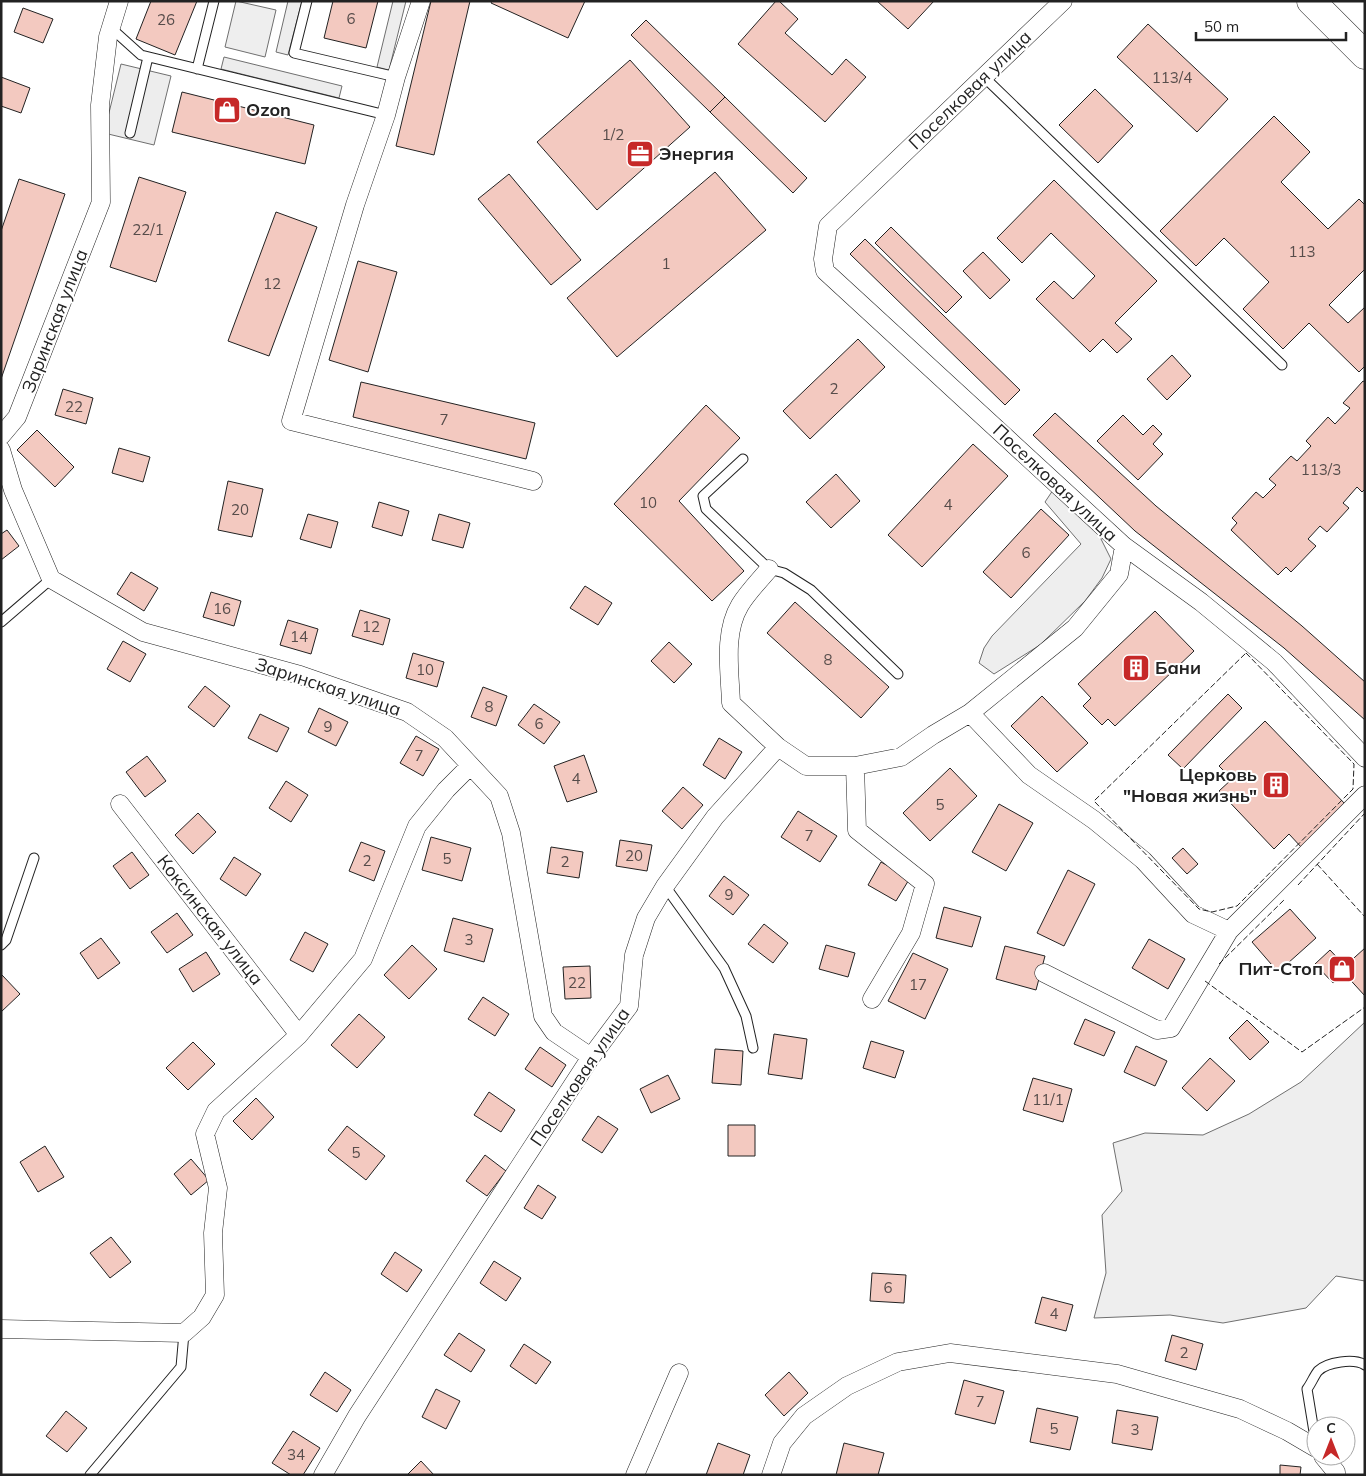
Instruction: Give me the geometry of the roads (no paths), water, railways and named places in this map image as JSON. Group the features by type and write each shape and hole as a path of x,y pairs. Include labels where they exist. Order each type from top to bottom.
{"main road":[{"path":"1311,1 1365,55"}],"street":[{"path":"111,28 118,1"},
{"path":"421,1 396,77 386,115 355,205 291,421 533,481"},
{"name":"Поселковая улица","path":"323,1475 357,1416 591,1057 629,1006 634,955 646,918 665,886 715,817 778,747 806,766 855,766 901,757 932,735 970,713 1075,628 1118,574 1124,546 825,271 822,259 828,226 1062,1"},
{"name":"Заринская улица","path":"1,436 18,417 101,202 100,105 108,37 111,28"},
{"path":"1,450 13,490 50,579"},
{"path":"1124,546 1201,602 1274,662 1365,758"},
{"path":"769,568 740,605 732,624 729,649 731,703 778,747"},
{"name":"Заринская улица","path":"50,579 143,632 300,675 407,712 445,738 500,796 512,833 543,1016 554,1032 591,1057"},
{"path":"970,713 1029,775 1094,820 1143,860 1193,914 1229,931"},
{"path":"1,1329 184,1333 202,1317 215,1295 213,1233 218,1188 204,1134 216,1111 299,1035 363,959 417,826 446,790 470,766"},
{"path":"855,766 857,830 925,884 911,933 872,998"},
{"path":"1044,974 1157,1030 1171,1028 1229,931 1365,795"},
{"name":"Коксинская улица","path":"120,804 299,1035"},
{"path":"771,1475 782,1443 804,1416 847,1386 898,1362 950,1353 1117,1374 1240,1409 1306,1442"},
{"path":"635,1475 679,1373"}],"lane":[{"path":"198,69 214,1"},
{"path":"307,1 294,53 396,77"},
{"path":"111,28 141,55 386,115"},
{"path":"130,133 148,57"},
{"path":"984,77 1282,365"},
{"path":"743,459 703,496 706,509 769,568 784,573 810,590 898,674"},
{"path":"1,622 50,579"},
{"path":"1,945 6,940 34,858"},
{"path":"665,886 724,968 746,1016 753,1048"},
{"path":"90,1475 180,1367 184,1333"},
{"path":"1311,1416 1307,1389 1319,1370 1344,1361 1359,1361 1365,1365"}],"place":[{"name":"Ozon","path":"227,110"},
{"name":"Энергия","path":"640,154"},
{"name":"Бани","path":"1136,668"},
{"name":"Церковь \"Новая жизнь\"","path":"1276,785"},
{"name":"Пит-Стоп","path":"1342,969"}]}
